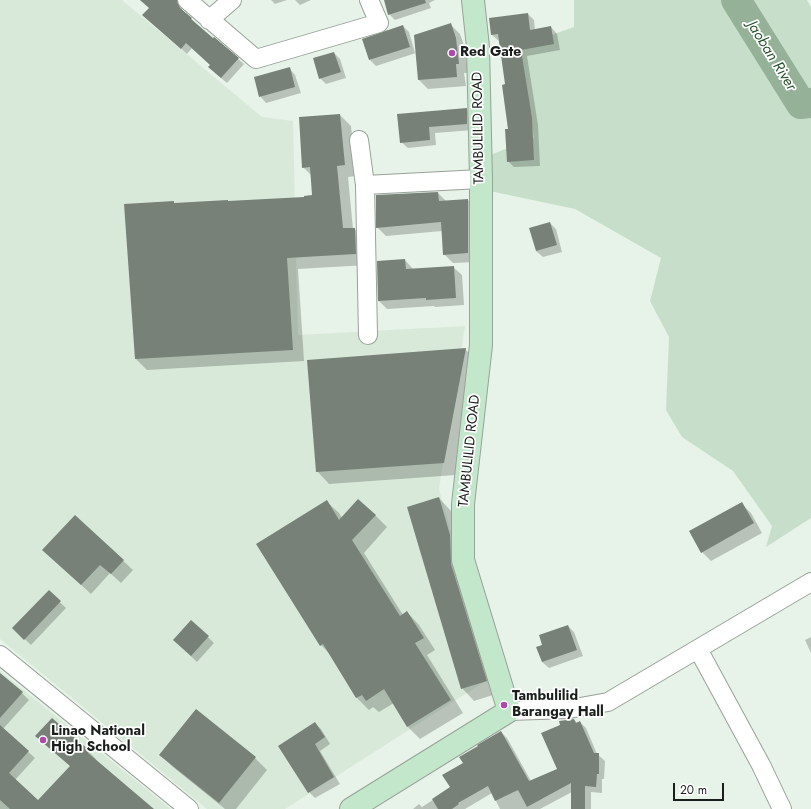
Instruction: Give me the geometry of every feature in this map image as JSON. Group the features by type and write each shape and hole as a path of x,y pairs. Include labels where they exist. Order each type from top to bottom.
{"street":[{"path":"187,0 256,59 379,23 369,0"},
{"path":"209,20 232,0"},
{"name":"TAMBULILID ROAD","path":"473,0 478,47 481,345 464,504 463,560 509,711"},
{"path":"359,140 365,185 368,336"},
{"path":"365,185 480,179"},
{"path":"351,809 509,711 569,709 608,702 811,582"},
{"path":"698,649 761,765 782,809"},
{"path":"0,655 189,809"}],"shaded area":[{"path":"0,0 122,0 262,117 293,121 298,335 465,326 439,489 492,677 285,809 207,809 0,639"},
{"path":"574,0 807,0 811,7 811,518 766,547 772,526 733,471 682,437 666,410 669,337 650,301 661,258 575,209 485,190 485,157 534,138 520,46 574,27"},
{"name":"Linao National High School","path":"0,671 171,809 0,809"}],"building":[{"path":"140,0 177,0 180,8 192,18 191,19 239,58 221,78 208,67 210,65 186,43 181,49 142,15 149,8"},
{"path":"384,0 425,0 426,3 388,15"},
{"path":"528,13 530,30 551,26 554,44 521,50 532,118 534,160 507,162 505,129 508,129 502,85 505,84 498,34 491,35 489,18"},
{"path":"451,23 456,38 459,64 456,64 457,77 418,80 414,35"},
{"path":"403,25 410,47 369,60 362,39"},
{"path":"334,52 341,72 319,79 313,58"},
{"path":"290,67 295,87 259,97 254,77"},
{"path":"467,108 467,124 429,127 430,140 400,143 397,114"},
{"path":"340,114 345,165 337,166 343,228 355,228 356,254 287,258 293,350 135,359 124,204 174,201 174,203 228,201 304,197 312,195 310,167 302,168 299,117"},
{"path":"438,192 439,201 468,199 468,253 443,255 441,222 376,228 376,195"},
{"path":"550,222 557,245 536,251 529,228"},
{"path":"405,259 406,269 454,266 456,298 378,301 377,261"},
{"path":"466,348 444,463 316,472 307,360"},
{"path":"439,497 450,535 451,564 487,681 461,689 407,507"},
{"path":"358,499 376,515 352,540 400,616 407,611 424,638 415,643 451,700 407,727 384,689 366,701 362,695 356,698 323,644 320,646 256,544 327,500 339,520"},
{"path":"742,502 754,523 701,553 689,531"},
{"path":"75,515 124,560 111,574 100,565 81,585 42,550"},
{"path":"49,590 61,601 24,640 12,628"},
{"path":"191,620 209,636 191,656 173,640"},
{"path":"568,625 577,650 542,662 536,647 542,645 539,635"},
{"path":"0,673 23,692 0,718"},
{"path":"196,709 256,757 219,803 159,755"},
{"path":"52,718 90,751 88,753 154,809 10,809 0,800 0,725 29,751 9,773 38,800 70,766 35,736"},
{"path":"574,719 576,723 580,721 594,753 599,753 599,774 597,774 596,787 585,786 585,809 571,809 571,783 527,807 518,790 495,801 488,786 458,803 459,804 452,809 438,809 432,799 450,787 442,775 463,763 459,757 501,731 529,781 557,769 541,733 560,725 559,721"},
{"path":"315,722 325,737 315,744 334,777 308,793 278,746"}],"waterway":[{"name":"Jaoban River","path":"736,0 801,104 811,103"}],"place":[{"name":"Red Gate","path":"452,53"},
{"name":"Tambulilid Barangay Hall","path":"504,705"},
{"name":"Linao National High School","path":"43,740"}]}
